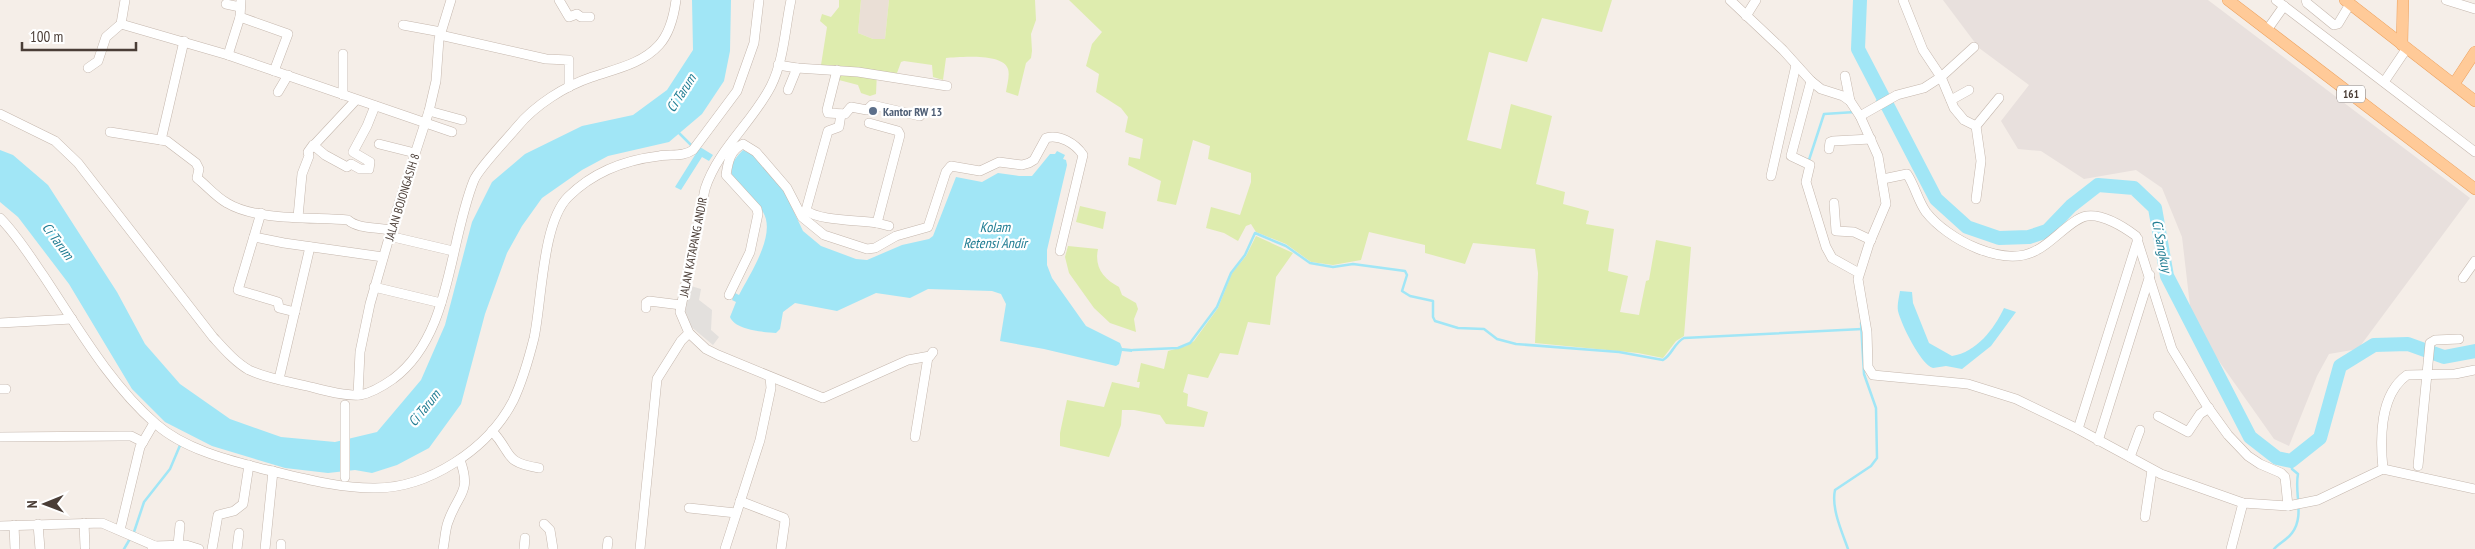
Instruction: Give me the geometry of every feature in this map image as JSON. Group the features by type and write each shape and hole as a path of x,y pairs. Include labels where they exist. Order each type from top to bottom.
{"main road":[{"name":"161","path":"2228,0 2475,189"},
{"path":"2403,0 2405,46"},
{"path":"2348,2 2475,101"},
{"path":"2454,84 2475,52"}],"street":[{"path":"88,68 98,61 106,37 121,24 125,0"},
{"name":"JALAN BOJONGASIH 8","path":"359,395 360,352 374,287 429,111 436,81 440,33 450,0"},
{"path":"559,0 569,17 576,14 581,17 590,17"},
{"path":"345,405 359,395 385,385 410,364 435,324 442,302 459,226 478,172 528,116 569,87 591,77 632,64 659,45 668,31 676,0"},
{"path":"0,218 20,242 117,383 154,423 181,440 209,452 273,471 330,484 360,487 375,488 409,483 460,460 492,430 513,401 533,340 545,267 558,209 577,188 614,166 658,156 682,155 693,150 736,91 754,43 759,0"},
{"name":"JALAN KATAPANG ANDIR","path":"688,333 680,312 697,217 711,171 771,86 778,65 791,0"},
{"path":"1730,0 1766,33 1811,81 1821,89 1831,91 1850,101 1863,115 1883,179 1886,204 1859,273 1870,373 1903,379 1964,384 2030,405 2152,470 2243,503 2294,505 2318,500 2383,469 2475,490"},
{"path":"1746,16 1756,0"},
{"path":"1903,0 1923,50 1941,77 1959,115 1976,126"},
{"path":"2276,0 2475,152"},
{"path":"2306,0 2306,3 2334,25 2338,24 2348,2"},
{"path":"2446,0 2475,9"},
{"path":"226,4 241,8 288,34 274,70"},
{"path":"2267,30 2284,6"},
{"path":"228,55 241,8"},
{"path":"121,24 184,41 274,70 424,125 452,132"},
{"path":"403,25 546,58 569,60 569,87"},
{"path":"161,140 184,41"},
{"path":"2384,82 2405,46"},
{"path":"1863,115 1898,95 1924,88 1941,77 1974,47"},
{"path":"343,54 343,96"},
{"path":"778,65 837,70 947,86"},
{"path":"1771,176 1796,65"},
{"path":"788,90 797,68"},
{"path":"837,70 827,110 828,113 841,114 851,107 866,110 872,105 920,116"},
{"path":"278,92 288,75"},
{"path":"1845,76 1850,101"},
{"path":"1811,81 1791,156 1810,165 1806,182 1826,246 1832,258 1859,273"},
{"path":"1951,100 1969,90"},
{"path":"1976,199 1981,162 1976,126 1999,98"},
{"path":"298,217 302,174 309,156 308,152 356,100"},
{"path":"314,145 325,155 347,167 350,164 368,170 370,162 353,152 375,106"},
{"path":"429,111 462,120"},
{"path":"0,114 55,141 78,163 213,337 235,360 249,369 279,379 359,395"},
{"path":"841,114 839,127 828,131 806,210 809,213 833,218 889,226"},
{"path":"869,123 898,131 900,134 877,223"},
{"path":"110,132 167,141 183,151 196,163 199,169 197,178 222,200 240,208 280,218 298,217 348,220 354,226 367,225 453,251"},
{"path":"729,295 750,252 758,214 757,209 726,175 729,159 737,147 743,144 756,152 787,188 802,217 824,235 867,249 875,248 896,236 928,227 946,172 951,166 980,171 999,162 1029,164 1034,160 1046,138 1054,136 1062,138 1083,155 1060,252"},
{"path":"1829,149 1830,142 1833,141 1871,139"},
{"path":"379,144 416,153"},
{"path":"1883,179 1907,174 1925,210 1942,229 1961,242 1986,252 2011,255 2030,253 2079,220 2089,216 2114,223 2138,238 2163,325 2172,349 2209,408 2228,434 2248,456 2260,464 2281,473 2285,477 2294,505"},
{"path":"1834,203 1836,230 1854,232 1872,240"},
{"path":"261,212 238,290 278,302 282,309 295,312"},
{"path":"254,237 383,257"},
{"path":"2078,429 2138,238"},
{"path":"279,379 310,247"},
{"path":"2463,278 2475,261"},
{"path":"2098,441 2150,276"},
{"path":"374,287 442,302"},
{"path":"646,308 646,302 650,301 681,305"},
{"path":"0,323 72,319"},
{"path":"640,549 657,379 680,340 688,333 712,352 825,399 908,360 931,355 915,437"},
{"path":"2418,466 2430,343 2435,340 2459,339"},
{"path":"2383,469 2382,425 2390,395 2402,379 2407,375 2427,371 2456,374 2475,370"},
{"path":"725,549 760,440 771,388 770,377"},
{"path":"332,391 345,405 345,477"},
{"path":"2158,416 2188,432 2200,414 2209,408"},
{"path":"120,530 143,442 154,423"},
{"path":"492,430 512,460 517,464 539,468"},
{"path":"2130,457 2140,430"},
{"path":"0,437 131,436 143,442"},
{"path":"444,549 448,522 466,484 466,476 460,460"},
{"path":"212,549 218,515 234,511 243,504 249,465"},
{"path":"2145,517 2152,470"},
{"path":"264,549 273,471"},
{"path":"330,484 345,477"},
{"path":"345,477 360,487"},
{"path":"740,501 784,518 786,521 780,549"},
{"path":"2231,549 2243,503"},
{"path":"689,508 736,513"},
{"path":"84,523 85,547"},
{"path":"0,526 102,523 129,534 154,548 178,545 199,549"},
{"path":"38,524 40,549"},
{"path":"544,524 550,530 553,549"},
{"path":"14,525 15,549"},
{"path":"178,545 180,525"},
{"path":"237,549 239,533"},
{"path":"524,549 525,538"}],"shaded area":[{"path":"861,0 889,0 885,39 873,39 858,33"},
{"path":"1943,0 2208,0 2470,198 2358,349 2329,354 2317,376 2289,446 2274,439 2192,323 2182,237 2162,188 2136,170 2084,179 2041,151 2018,149 2001,121 2029,85 1979,48"},
{"path":"688,287 701,289 699,300 712,310 711,330 719,337 713,345 689,325 685,313"}],"green space":[{"path":"839,0 861,0 858,33 873,39 885,39 889,0 1035,0 1036,20 1031,34 1031,58 1026,63 1018,96 1006,92 1009,72 1004,64 998,60 980,57 946,58 943,80 933,77 932,65 904,61 901,62 897,73 877,72 876,94 870,96 861,93 858,85 839,80 840,66 821,65 827,27 820,21 822,14 831,17 839,7"},
{"path":"1069,0 1612,0 1602,32 1542,18 1527,62 1489,52 1467,140 1501,149 1511,104 1552,116 1536,184 1565,192 1563,204 1589,211 1586,224 1614,229 1608,271 1628,276 1620,312 1639,315 1646,281 1649,280 1656,240 1691,247 1684,336 1676,341 1663,358 1638,353 1535,343 1538,273 1535,249 1473,243 1465,264 1425,253 1425,245 1369,232 1361,260 1333,265 1311,262 1286,244 1256,232 1251,224 1246,226 1238,241 1224,233 1206,228 1211,207 1240,215 1251,182 1251,173 1208,159 1210,146 1193,140 1176,205 1157,201 1161,181 1128,165 1129,157 1140,159 1143,139 1125,132 1128,117 1121,108 1096,92 1099,74 1086,66 1092,44 1102,32"},
{"path":"1080,206 1106,212 1103,229 1076,222"},
{"path":"1256,236 1293,253 1276,277 1270,325 1248,322 1238,355 1220,353 1208,378 1188,374 1183,392 1188,394 1187,406 1208,412 1204,427 1166,424 1160,415 1134,410 1122,410 1121,425 1109,457 1060,446 1060,433 1067,400 1104,407 1112,382 1139,388 1140,382 1137,382 1141,363 1164,369 1168,351 1186,346 1194,341 1218,308 1232,273 1246,256"},
{"path":"1068,246 1098,249 1097,262 1101,272 1119,287 1122,295 1136,303 1138,309 1134,319 1136,332 1110,323 1094,308 1069,273 1065,257"}],"water":[{"name":"Ci Tarum","path":"692,0 731,0 730,51 724,81 702,114 669,142 608,156 582,170 542,198 522,226 507,253 485,314 461,404 429,448 397,465 372,473 355,470 328,473 285,468 212,446 165,422 132,389 69,284 18,217 0,202 0,150 13,155 48,185 117,292 145,344 180,384 230,419 281,437 335,442 377,432 421,380 445,325 472,222 492,182 525,154 582,126 633,115 667,90 693,50"},
{"path":"700,147 713,155 709,161 702,157 681,190 675,187"},
{"name":"Kolam Retensi Andir","path":"743,150 753,155 784,191 803,231 821,246 856,259 867,260 902,245 929,239 933,236 956,177 982,182 998,173 1032,176 1050,154 1055,154 1057,151 1065,155 1063,159 1066,160 1067,165 1047,250 1047,265 1052,278 1086,326 1120,343 1122,348 1133,349 1132,352 1122,351 1119,364 1116,366 1000,341 1006,304 1001,294 992,291 928,289 910,298 876,293 837,311 795,303 783,312 780,329 776,333 750,330 737,325 730,317 736,302 732,300 735,293 739,295 755,266 767,232 763,212 732,176 732,165"},
{"path":"1900,291 1912,292 1913,303 1929,343 1952,356 1961,354 1977,345 1990,331 2004,308 2016,312 1991,346 1962,369 1946,366 1933,368 1917,352 1903,325 1898,311"}],"waterway":[{"name":"Ci Sangkuy","path":"1860,0 1858,49 1936,199 1967,227 1999,238 2029,237 2047,231 2071,206 2098,185 2134,188 2155,208 2167,276 2250,437 2277,458 2291,461 2320,438 2340,366 2374,345 2408,344 2444,357 2475,351"},
{"name":"Ci Sangkuy","path":"1877,101 1883,97"},
{"path":"1808,163 1824,114 1855,112"},
{"path":"678,132 691,145"},
{"path":"1133,350 1178,348 1190,343 1217,307 1231,273 1245,255 1255,233 1286,246 1310,263 1333,267 1353,264 1405,271 1407,275 1402,291 1410,296 1433,301 1433,317 1435,321 1458,328 1484,329 1497,339 1516,344 1619,352 1663,360 1684,338 1862,329"},
{"path":"1848,549 1834,504 1835,490 1871,466 1877,458 1876,408 1864,374 1861,323"},
{"path":"124,549 134,532 144,502 170,469 181,443"},
{"path":"2274,549 2288,538 2298,519 2298,474 2292,469 2291,461"}],"place":[{"name":"Kantor RW 13","path":"873,111"}]}
